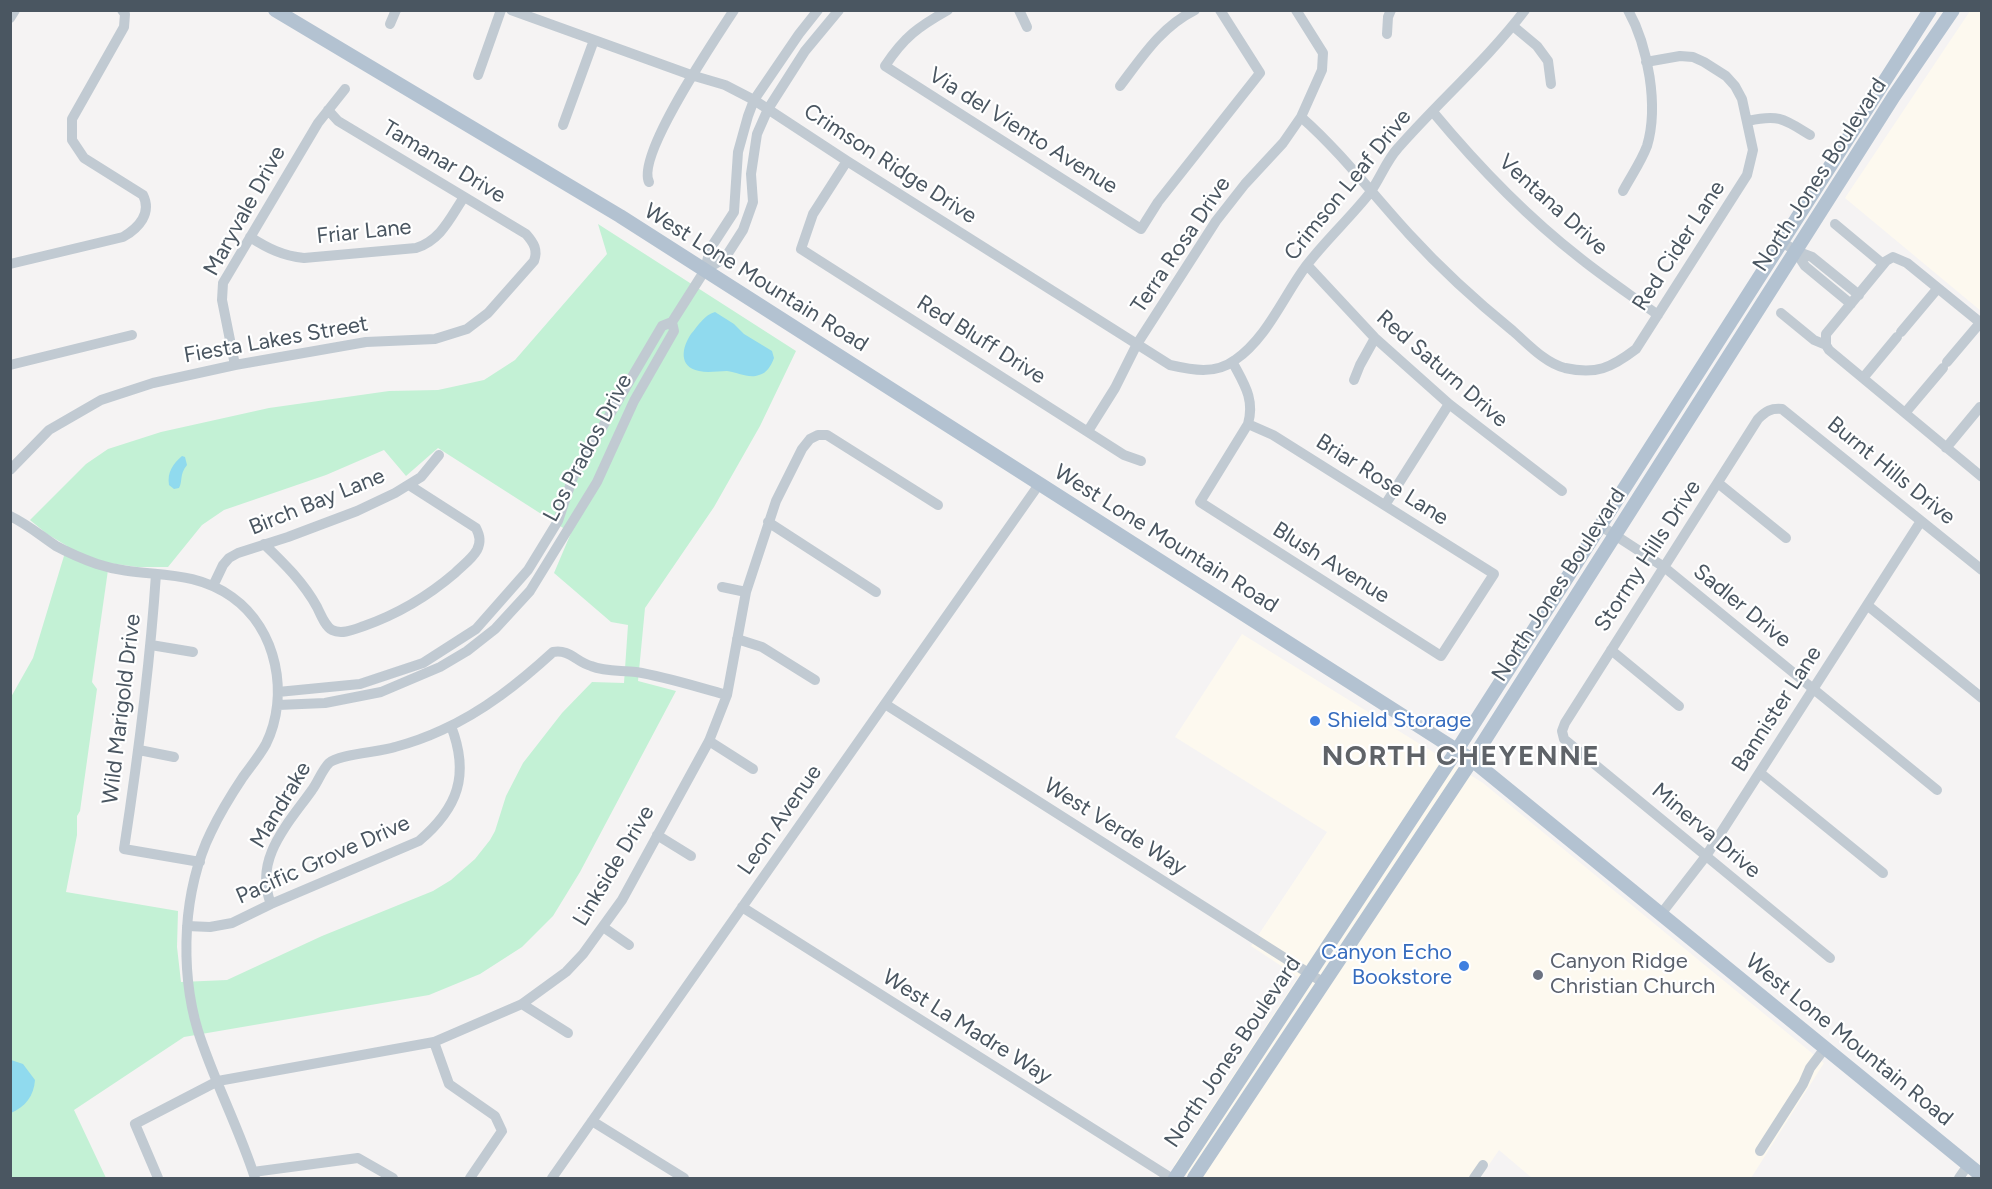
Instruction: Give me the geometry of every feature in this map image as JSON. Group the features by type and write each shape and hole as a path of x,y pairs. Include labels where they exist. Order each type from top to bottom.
{"main road":[{"name":"West Lone Mountain Road","path":"275,10 580,192 705,270 1472,760 1982,1176"},
{"name":"North Jones Boulevard","path":"1173,1179 1311,974 1457,750 1930,10"},
{"name":"North Jones Boulevard","path":"1194,1179 1472,760 1894,96 1953,10"},
{"path":"1881,87 1894,96"}],"street":[{"path":"10,18 15,10"},
{"path":"390,24 396,10"},
{"path":"478,75 501,10"},
{"name":"Crimson Ridge Drive","path":"511,10 724,85 754,100 1170,365 1206,371 1233,363"},
{"path":"649,182 646,175 652,148 691,75 734,10"},
{"path":"705,270 710,249 734,212 738,152 754,100 818,10"},
{"path":"705,270 725,258 743,230 753,202 751,174 757,134 768,109 805,51 839,10"},
{"name":"Via del Viento Avenue","path":"948,10 920,26 899,45 885,66 1141,229 1158,202 1260,73 1220,10"},
{"path":"1019,10 1027,27"},
{"path":"1120,86 1156,38 1173,23 1195,10"},
{"name":"Terra Rosa Drive","path":"1088,431 1137,344 1216,221 1245,184 1283,143 1300,117 1322,70 1323,53 1296,10"},
{"path":"1387,34 1388,17 1391,10"},
{"name":"Crimson Leaf Drive","path":"1233,363 1251,348 1307,265 1371,191 1397,150 1513,26 1525,10"},
{"path":"1623,191 1642,158 1652,114 1646,62 1636,24 1628,10"},
{"path":"10,251 13,263 123,237 132,232 144,218 147,202 143,195 84,158 72,140 72,119 124,27 124,12"},
{"path":"1513,26 1537,46 1548,61 1551,84"},
{"path":"563,125 594,40"},
{"name":"Red Cider Lane","path":"1371,191 1452,277 1544,357 1562,367 1585,371 1600,370 1616,364 1636,349 1748,175 1753,150 1742,99 1726,76 1693,57 1680,56 1646,62"},
{"name":"Maryvale Drive","path":"235,365 222,300 223,283 318,123 345,89"},
{"name":"Tamanar Drive","path":"328,110 338,121 526,234 536,249"},
{"name":"Ventana Drive","path":"1433,112 1461,145 1518,204 1579,258 1658,315"},
{"path":"1300,117 1327,140 1371,191"},
{"path":"1748,121 1767,117 1779,118 1810,135"},
{"name":"Red Bluff Drive","path":"847,161 813,214 801,249 1124,454 1141,461"},
{"name":"Friar Lane","path":"250,237 266,247 296,257 416,248 429,244 439,236 464,197"},
{"path":"1835,224 1883,264"},
{"path":"1782,242 1812,257 1859,295"},
{"name":"Fiesta Lakes Street","path":"10,470 50,430 101,400 153,383 235,365 366,342 435,339 467,329 488,313 534,261 537,254 536,249"},
{"path":"1796,251 1805,267 1851,304"},
{"path":"1905,413 1981,324 1907,262 1898,258 1889,259 1883,264 1826,334 1826,345 1829,350 1982,477"},
{"name":"Red Saturn Drive","path":"1307,265 1375,339 1449,404 1562,491"},
{"name":"Los Prados Drive","path":"278,692 360,684 380,678 423,663 476,629 528,570 558,521 573,477 621,393 662,326 672,322 705,270"},
{"path":"1863,378 1938,288"},
{"path":"1781,313 1814,340 1826,345"},
{"name":"Los Prados Drive","path":"278,705 325,703 381,692 440,668 495,629 530,591 597,482 634,401 674,331 672,322"},
{"path":"10,365 132,335"},
{"path":"1354,380 1375,339"},
{"path":"1233,363 1249,394 1251,414 1248,424"},
{"path":"1385,505 1449,404"},
{"path":"1946,448 1980,407"},
{"name":"Stormy Hills Drive","path":"1562,731 1758,419 1766,411 1774,408"},
{"name":"Burnt Hills Drive","path":"1774,408 1782,409 1982,570"},
{"name":"Blush Avenue","path":"1248,424 1200,502 1441,656 1494,574"},
{"name":"Briar Rose Lane","path":"1248,424 1273,435 1494,574"},
{"name":"Linkside Drive","path":"158,1179 135,1124 218,1081 434,1042 522,1004 566,972 583,954 622,900 709,741 727,695 746,592 768,522 802,449 810,439 818,435 827,435 938,505"},
{"name":"Birch Bay Lane","path":"213,586 229,558 357,511 395,494 421,477 439,455"},
{"name":"Leon Avenue","path":"552,1179 1040,483"},
{"path":"1718,483 1786,538"},
{"path":"264,544 292,570 332,630 348,631 386,618 436,590 477,550 480,535 476,528 409,485"},
{"path":"10,516 57,546 100,565 134,572 190,577 213,586 232,598 250,614 269,643 273,656 278,705 266,744 230,797 210,834 193,886 187,926 188,988 197,1029 242,1138 254,1175 358,1158 393,1179"},
{"name":"Bannister Lane","path":"1661,914 1706,856 1921,520"},
{"path":"768,522 876,592"},
{"name":"Sadler Drive","path":"1601,526 1664,567 1938,790"},
{"name":"Wild Marigold Drive","path":"156,574 151,645 139,750 124,849 200,862"},
{"path":"722,587 746,592"},
{"path":"1867,604 1982,698"},
{"path":"737,639 762,647 815,680"},
{"path":"151,645 194,652"},
{"path":"1611,650 1679,706"},
{"path":"451,726 517,685 553,652 561,651 569,653 588,666 608,671 664,677 727,695"},
{"name":"West Verde Way","path":"885,704 1324,983"},
{"name":"Mandrake","path":"271,904 265,877 270,856 286,825 329,763 338,759 394,748 451,726"},
{"name":"Pacific Grove Drive","path":"187,926 210,927 232,923 419,841 437,826 450,807 459,783 460,755 451,726"},
{"name":"Minerva Drive","path":"1562,731 1564,739 1830,958"},
{"path":"709,741 753,770"},
{"path":"139,750 174,757"},
{"path":"1760,773 1883,873"},
{"path":"657,835 691,856"},
{"name":"West La Madre Way","path":"742,907 1173,1179"},
{"path":"603,927 629,945"},
{"path":"522,1004 568,1033"},
{"path":"434,1042 449,1084 495,1116 502,1131 470,1179"},
{"path":"1760,1151 1803,1084 1810,1068 1825,1048"},
{"path":"592,1121 684,1179"},
{"path":"1474,1179 1483,1165"},
{"path":"1959,1179 1968,1165"}],"shaded area":[{"path":"1970,11 1982,11 1981,311 1845,198"},
{"path":"1242,634 1483,783 1824,1063 1751,1178 1532,1178 1499,1150 1480,1178 1190,1178 1174,1165 1298,977 1251,946 1327,832 1175,737"}],"green space":[{"path":"598,224 796,351 760,426 714,507 645,608 638,681 676,691 580,872 553,916 522,947 480,974 429,995 184,1037 74,1110 106,1178 11,1178 11,697 33,658 67,546 30,520 86,464 108,449 161,432 269,408 389,391 438,390 484,380 515,360 607,254","holes":["438,448 571,533 554,573 611,622 628,625 624,683 592,682 562,713 523,763 506,796 490,840 475,859 451,880 433,891 322,936 227,980 181,982 177,947 178,911 66,892 77,835 77,816 80,811 97,689 92,682 109,563 137,567 168,567 202,525 224,510 326,475 384,450 406,476"]}],"water":[{"path":"715,312 772,351 774,358 766,371 751,376 727,371 699,371 688,365 685,361 684,350 688,339 704,318"},
{"path":"182,456 185,457 187,465 179,488 174,489 169,485 170,472"},
{"path":"11,1060 23,1064 35,1080 28,1100 21,1108 11,1113"}],"place":[{"name":"Shield Storage","path":"1315,721"},
{"name":"Canyon Echo Bookstore","path":"1464,966"},
{"name":"Canyon Ridge Christian Church","path":"1538,975"}],"district":[{"name":"NORTH CHEYENNE","path":"1461,757"}]}
